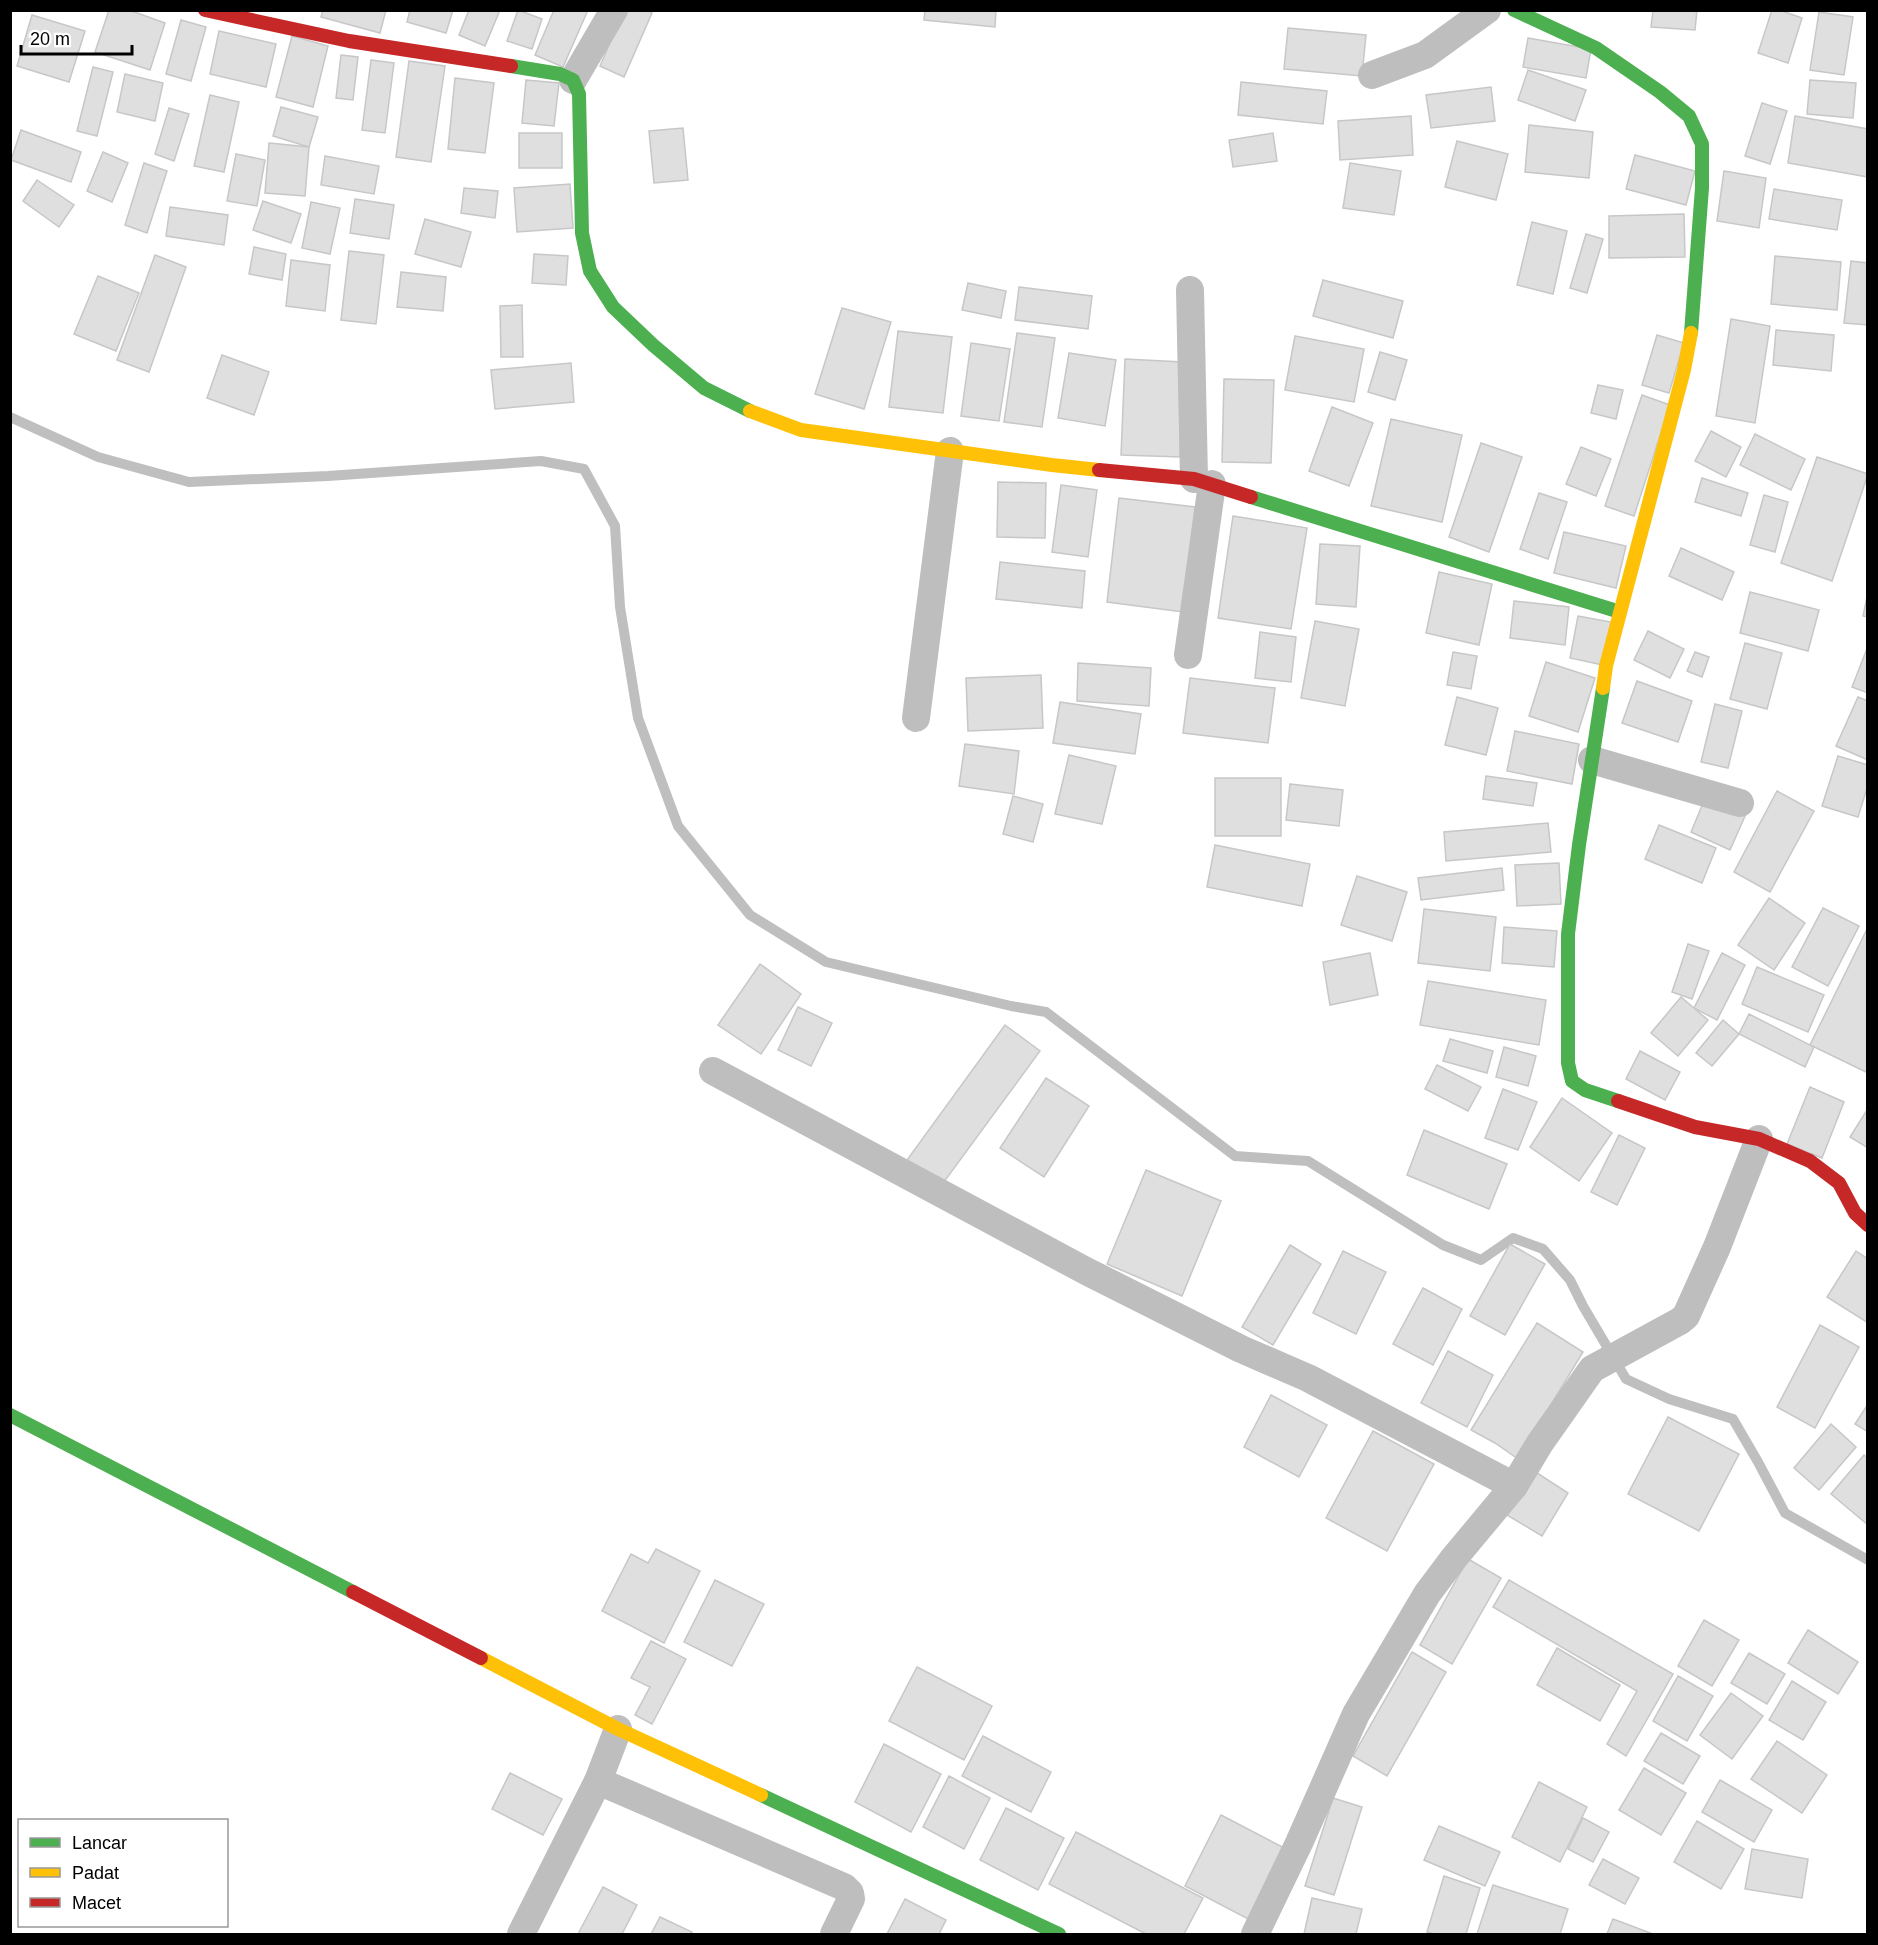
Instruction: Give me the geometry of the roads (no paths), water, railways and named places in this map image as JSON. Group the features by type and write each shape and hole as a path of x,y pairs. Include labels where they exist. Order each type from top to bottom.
{"street":[{"path":"205,10 349,41 560,74 573,80 579,94 582,233 590,271 613,307 653,345 704,388 754,413 801,430 1052,465 1203,481 1620,612"},
{"path":"573,80 615,10"},
{"path":"1372,75 1425,55 1486,10"},
{"path":"1514,10 1596,48 1660,92 1689,116 1701,144 1701,188 1692,330 1684,370 1606,666 1568,934 1569,1063 1572,1081 1585,1090 1695,1126 1760,1139 1810,1161 1839,1183 1855,1213 1868,1225"},
{"path":"1188,655 1203,481 1190,290"},
{"path":"916,718 950,451"},
{"path":"1592,760 1740,803"},
{"path":"713,1071 1086,1270 1241,1349 1308,1378 1514,1486"},
{"path":"1256,1935 1356,1714 1427,1594 1514,1486 1540,1443 1592,1369 1686,1316 1717,1247 1760,1139"},
{"path":"10,1415 618,1729 1059,1935"},
{"path":"521,1935 598,1781 618,1729"},
{"path":"598,1781 844,1887 852,1899 834,1935"}],"waterway":[{"path":"10,417 98,457 189,482 328,476 541,461 584,469 615,526 620,607 638,718 678,826 750,915 826,962 1011,1006 1046,1012 1235,1156 1308,1161 1443,1245 1481,1260 1513,1238 1543,1249 1570,1280 1626,1379 1669,1399 1733,1419 1785,1513 1868,1560"}]}
